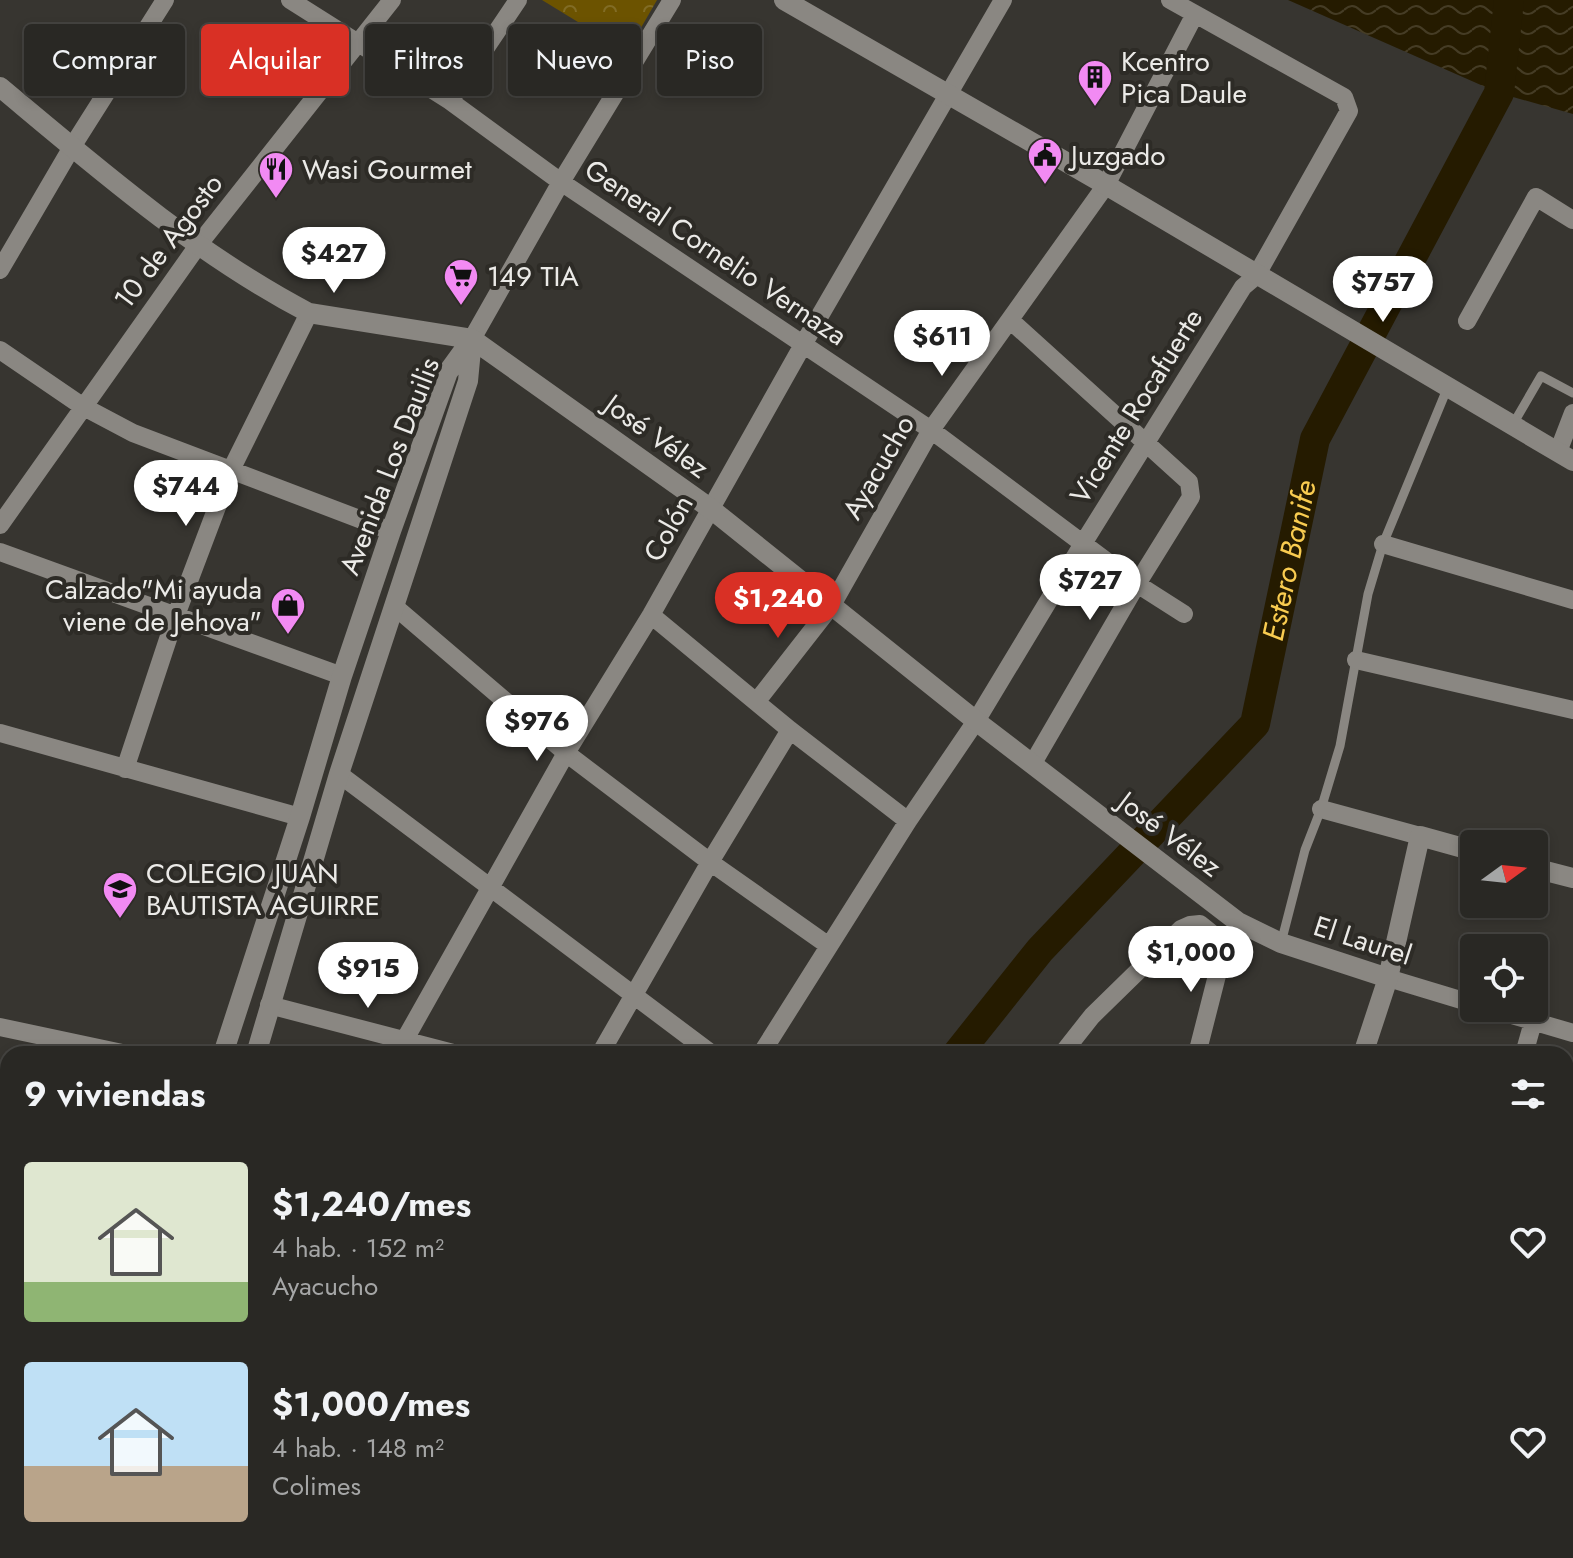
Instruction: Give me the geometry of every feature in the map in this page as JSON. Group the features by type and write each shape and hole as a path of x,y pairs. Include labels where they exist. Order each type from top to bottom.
{"street":[{"path":"0,270 72,147 165,0"},
{"name":"General Cornelio Vernaza","path":"290,0 450,101 561,182 931,430 1137,584 1184,614"},
{"name":"10 de Agosto","path":"0,525 199,244 392,0"},
{"path":"450,101 518,0"},
{"path":"472,339 561,182 672,0"},
{"path":"784,0 1106,185 1565,457 1573,413"},
{"name":"Colón","path":"404,1041 566,753 651,615 1003,0"},
{"path":"1170,0 1195,14"},
{"name":"Vicente Rocafuerte","path":"766,1046 908,821 976,721 1243,287 1256,276 1349,111 1344,97 1195,14"},
{"name":"Ayacucho","path":"757,701 832,605 931,430 1106,185 1195,14"},
{"name":"José Vélez","path":"0,87 72,147 199,244 309,313 472,339 711,509 976,721 1238,922"},
{"path":"1467,321 1536,197 1573,220"},
{"path":"125,769 175,618 231,470 309,313"},
{"path":"1010,320 1189,482 1191,497 1033,763"},
{"name":"Avenida Los Dauilis","path":"226,1046 391,531 448,372 472,339"},
{"name":"Avenida Los Dauilis","path":"258,1046 339,774 468,381 472,339"},
{"path":"0,350 82,406 133,433 391,531"},
{"path":"1383,544 1573,600"},
{"path":"0,552 342,676"},
{"path":"394,606 566,753 710,862 829,946"},
{"path":"651,615 790,730 908,821"},
{"path":"1356,660 1573,710"},
{"path":"604,1046 790,730"},
{"path":"0,733 300,817"},
{"path":"339,774 701,1046"},
{"path":"1321,809 1460,847"},
{"path":"1366,1046 1388,978 1420,836"},
{"path":"1548,872 1573,878"},
{"name":"El Laurel","path":"1238,922 1281,943 1460,1000"},
{"path":"1068,1046 1092,1016 1181,929 1200,924 1225,944 1199,1046"},
{"path":"269,1005 424,1046"},
{"path":"1526,1046 1533,1022 1573,1033"},
{"path":"0,1027 48,1046"}],"lane":[{"path":"1512,426 1539,377 1543,375 1573,393"},
{"path":"1281,943 1305,850 1340,746 1368,594 1441,385"}],"green space":[{"path":"542,0 657,0 641,28 641,24 581,24"}],"water":[{"path":"1288,0 1573,0 1573,114 1499,93"}],"waterway":[{"name":"Estero Banife","path":"963,1046 1040,950 1255,724 1315,439 1499,93 1509,0"}],"place":[{"name":"Kcentro Pica Daule","path":"1095,108"},
{"name":"Juzgado","path":"1045,186"},
{"name":"Wasi Gourmet","path":"276,200"},
{"name":"149 TIA","path":"461,307"},
{"name":"Calzado\"Mi ayuda viene de Jehova\"","path":"288,636"},
{"name":"COLEGIO JUAN BAUTISTA AGUIRRE","path":"120,920"}]}
